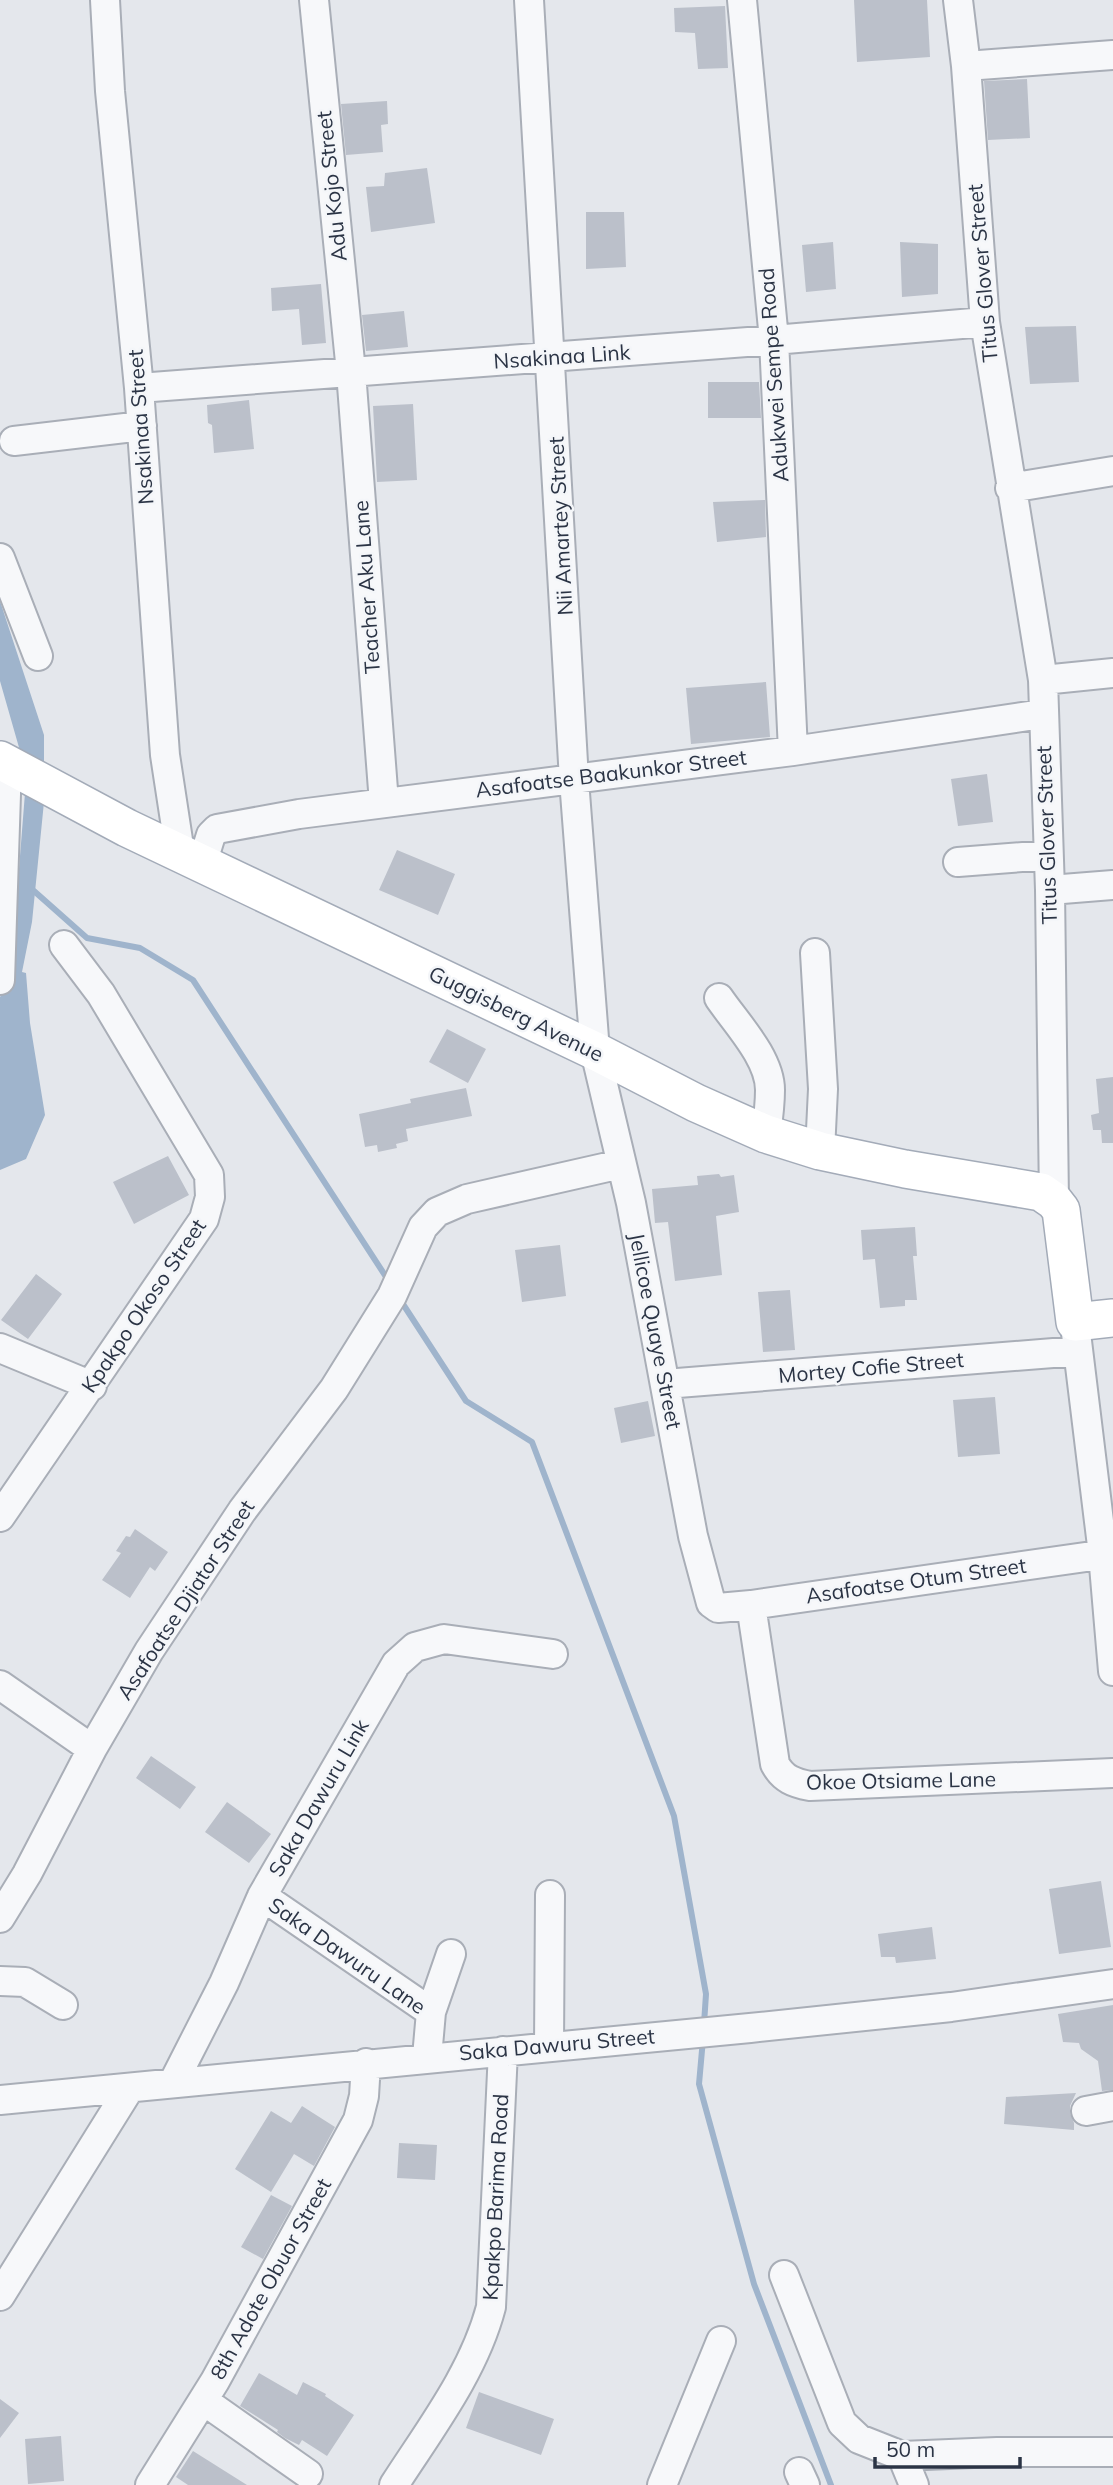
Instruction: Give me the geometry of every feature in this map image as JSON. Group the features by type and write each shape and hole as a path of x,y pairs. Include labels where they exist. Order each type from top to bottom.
{"main road":[{"name":"Guggisberg Avenue","path":"9,765 127,828 595,1051 696,1103 766,1134 820,1151 905,1169 1041,1192 1054,1201"},
{"name":"Titus Glover Street","path":"1054,1201 1061,1210 1076,1336"},
{"path":"1076,1336 1113,1318"}],"street":[{"name":"Nsakinaa Street","path":"105,0 111,104 139,388 165,755 191,858"},
{"name":"Adu Kojo Street","path":"314,0 351,372"},
{"name":"Nii Amartey Street","path":"529,0 574,780 595,1051"},
{"name":"Adukwei Sempe Road","path":"742,0 774,341 793,751"},
{"name":"Titus Glover Street","path":"958,0 966,66 985,322 1043,680 1042,714 1050,890 1054,1201"},
{"path":"966,66 1113,55"},
{"name":"Nsakinaa Link","path":"139,388 774,341 985,322"},
{"name":"Teacher Aku Lane","path":"351,372 384,803"},
{"path":"14,442 142,426"},
{"path":"1010,488 1113,471"},
{"path":"0,558 38,656"},
{"path":"1043,680 1113,673"},
{"name":"Asafoatse Baakunkor Street","path":"191,858 217,829 384,803 793,751 1042,714"},
{"path":"0,980 9,765"},
{"path":"958,862 1048,855"},
{"path":"1050,890 1113,885"},
{"name":"Kpakpo Okoso Street","path":"0,1517 204,1219 210,1197 209,1175 101,994 64,945"},
{"path":"815,953 823,1089 820,1151"},
{"path":"719,998 762,1059 768,1074 771,1088 766,1134"},
{"name":"Jellicoe Quaye Street","path":"595,1051 631,1203 693,1536 711,1602 718,1608"},
{"name":"Asafoatse Djiator Street","path":"0,1917 27,1874 92,1749 149,1651 207,1560 334,1389 392,1296 423,1227 437,1212 467,1199 621,1164"},
{"name":"Titus Glover Street","path":"1076,1336 1108,1553 1113,1671"},
{"name":"Mortey Cofie Street","path":"665,1384 1076,1336"},
{"path":"0,1348 92,1386"},
{"name":"Asafoatse Otum Street","path":"718,1608 1108,1553"},
{"name":"Okoe Otsiame Lane","path":"751,1605 775,1764 780,1774 795,1783 810,1786 1113,1773"},
{"name":"Saka Dawuru Link","path":"173,2083 224,1983 262,1896 396,1664 415,1647 444,1639 554,1654"},
{"path":"0,1685 92,1749"},
{"path":"549,2046 551,1895"},
{"name":"Saka Dawuru Lane","path":"262,1896 431,2012 427,2057"},
{"path":"431,2012 451,1954"},
{"path":"0,1981 24,1982 63,2005"},
{"name":"Saka Dawuru Street","path":"0,2100 750,2028 951,2007 1113,1984"},
{"name":"Kpakpo Barima Road","path":"394,2485 469,2365 485,2333 492,2307 503,2051"},
{"name":"8th Adote Obuor Street","path":"150,2485 204,2401 358,2120 364,2096 366,2063"},
{"path":"0,2296 129,2088"},
{"path":"784,2275 842,2423 859,2439 902,2456 997,2452 1113,2452"},
{"path":"662,2485 721,2341"},
{"path":"204,2401 308,2474"},
{"path":"902,2456 914,2485"}],"water":[{"path":"0,601 44,735 44,802 32,922 22,972 26,973 30,1023 45,1115 26,1159 0,1170 0,997 10,982 25,793 22,758 0,681"}],"building":[{"path":"854,0 927,0 930,57 857,62"},
{"path":"725,6 728,68 698,69 695,33 675,32 674,8"},
{"path":"1027,79 1030,138 988,140 984,81"},
{"path":"387,101 388,124 381,125 383,152 346,155 341,104"},
{"path":"427,168 435,223 371,232 366,187 384,186 385,173"},
{"path":"586,212 624,212 626,267 586,269"},
{"path":"833,242 836,289 806,292 802,245"},
{"path":"900,242 938,244 938,294 902,297"},
{"path":"321,284 326,343 302,345 299,309 272,311 271,288"},
{"path":"404,311 408,347 366,351 362,315"},
{"path":"1076,326 1079,382 1030,384 1025,327"},
{"path":"708,382 759,382 761,418 708,418"},
{"path":"249,400 254,449 214,453 207,405"},
{"path":"413,404 417,480 377,482 373,406"},
{"path":"765,500 766,537 717,542 713,502"},
{"path":"766,682 770,737 691,744 686,688"},
{"path":"987,774 993,822 958,826 951,779"},
{"path":"397,850 455,874 438,915 379,890"},
{"path":"447,1029 486,1049 468,1083 429,1062"},
{"path":"1113,1077 1113,1143 1102,1143 1101,1130 1093,1130 1091,1115 1099,1113 1096,1079"},
{"path":"466,1088 472,1116 406,1129 408,1141 396,1144 397,1148 378,1152 377,1145 365,1147 359,1114 411,1103 410,1099"},
{"path":"168,1156 189,1195 134,1224 113,1182"},
{"path":"719,1174 721,1177 734,1175 739,1212 716,1216 722,1275 675,1281 668,1222 655,1223 652,1189 698,1185 697,1176"},
{"path":"915,1227 917,1256 913,1256 917,1300 905,1300 905,1306 880,1308 875,1259 863,1260 861,1230"},
{"path":"560,1245 566,1296 522,1302 515,1250"},
{"path":"36,1274 62,1294 28,1339 1,1320"},
{"path":"790,1290 795,1350 763,1352 758,1292"},
{"path":"995,1397 1000,1454 958,1457 953,1400"},
{"path":"648,1401 655,1436 621,1443 614,1408"},
{"path":"135,1529 168,1552 155,1571 150,1567 130,1598 102,1580 121,1553 116,1551 126,1536 130,1537"},
{"path":"151,1756 196,1787 180,1809 136,1778"},
{"path":"227,1802 271,1834 249,1863 205,1832"},
{"path":"1101,1881 1111,1947 1059,1954 1049,1889"},
{"path":"932,1927 936,1959 896,1963 895,1957 881,1957 878,1934"},
{"path":"1113,2005 1113,2090 1102,2091 1098,2061 1081,2049 1079,2043 1063,2042 1058,2014"},
{"path":"1076,2093 1070,2106 1074,2130 1004,2124 1006,2097"},
{"path":"302,2106 335,2127 314,2166 294,2154 271,2192 235,2169 271,2111 291,2123"},
{"path":"399,2143 437,2145 435,2180 397,2178"},
{"path":"271,2195 292,2206 263,2259 241,2247"},
{"path":"259,2373 297,2395 303,2382 326,2394 325,2396 354,2415 327,2456 302,2440 299,2445 285,2438 278,2430 240,2406"},
{"path":"479,2392 554,2419 541,2455 466,2428"},
{"path":"0,2399 19,2413 0,2438"},
{"path":"61,2436 64,2481 28,2484 25,2439"},
{"path":"193,2451 247,2485 188,2485 176,2477"}],"waterway":[{"path":"34,891 87,938 140,948 193,980 390,1283"},
{"path":"399,1298 466,1401 532,1442 674,1816 706,1994 704,2024"},
{"path":"703,2039 699,2084 754,2284 831,2485"}]}
